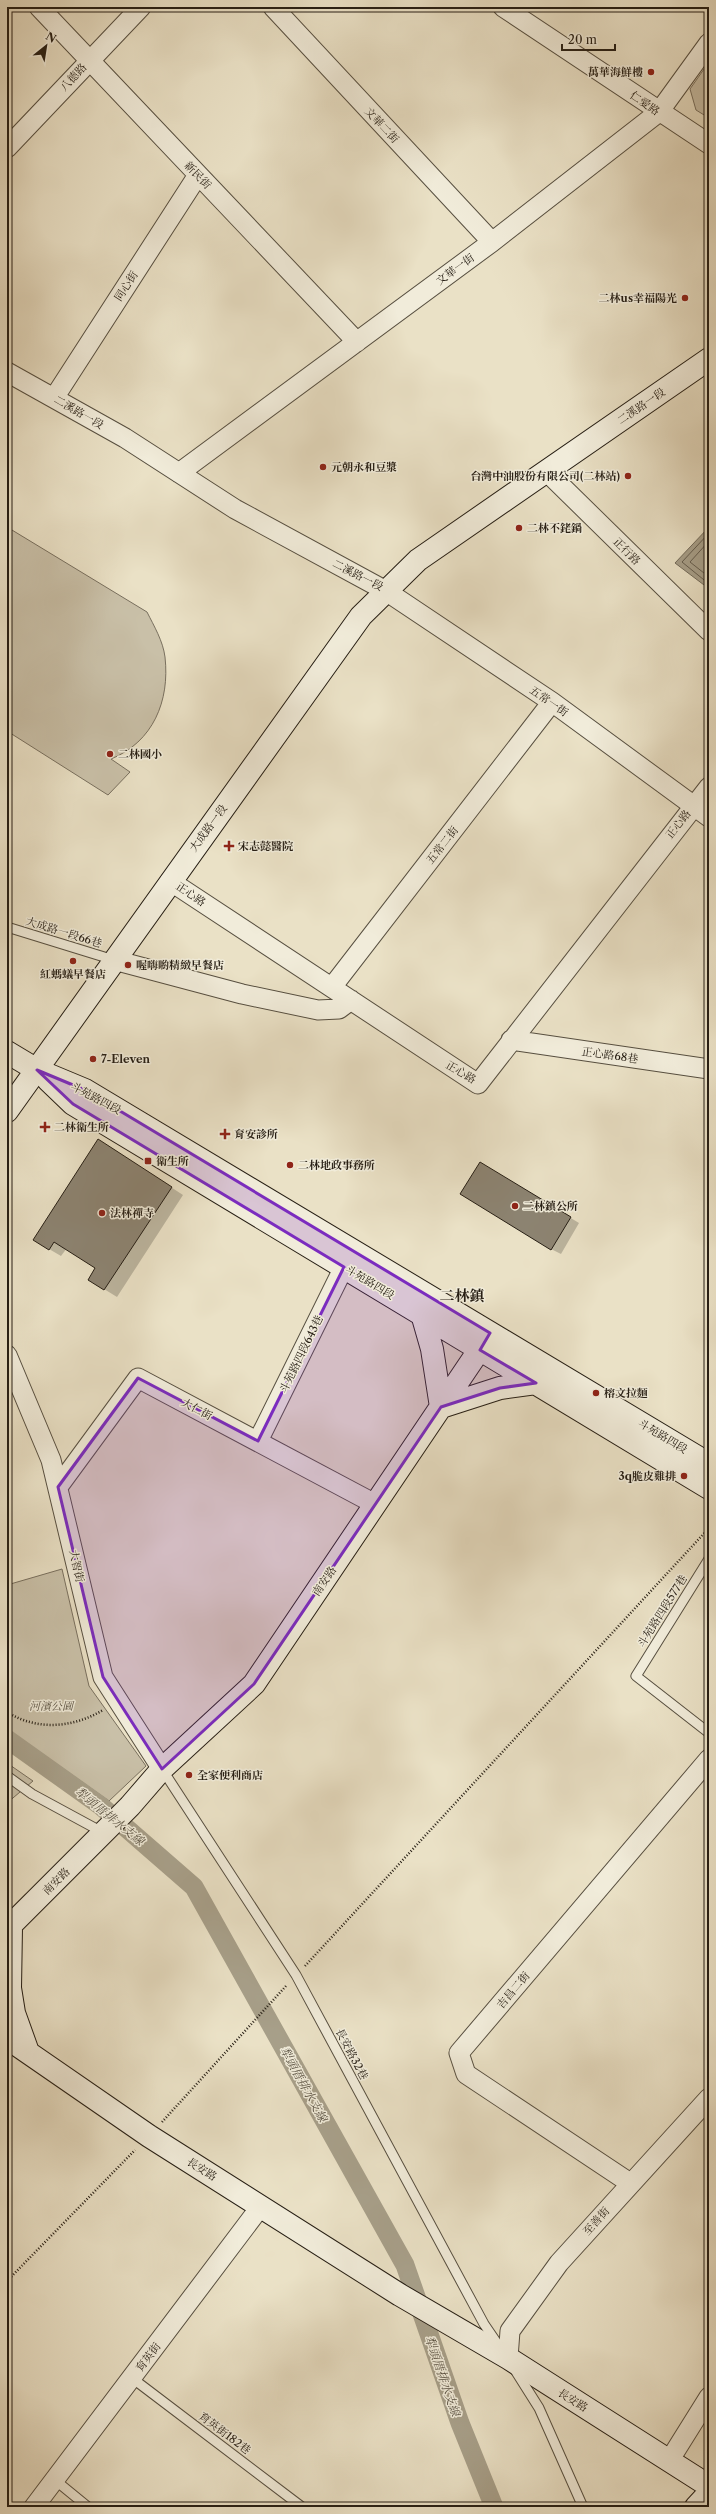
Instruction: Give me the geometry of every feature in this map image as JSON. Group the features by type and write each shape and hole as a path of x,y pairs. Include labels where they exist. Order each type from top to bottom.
{"main road":[{"name":"二溪路一段","path":"386,591 418,560 709,359"},
{"name":"大成路一段","path":"7,1111 170,880 361,616 386,591"},
{"name":"斗苑路四段","path":"7,1052 37,1070 85,1090 485,1341 709,1464"},
{"name":"斗苑路四段","path":"37,1070 73,1104 422,1314 485,1341 536,1384 709,1488"},
{"path":"422,1314 432,1349 441,1407 500,1388 536,1384"},
{"name":"南安路","path":"9,1928 130,1806 162,1769 254,1684 485,1341"},
{"path":"9,1928 10,1988 14,2013 28,2052"},
{"name":"長安路","path":"7,2038 149,2136 400,2295 508,2358 709,2486"},
{"path":"696,2507 709,2493"}],"street":[{"name":"新民街","path":"39,7 357,342"},
{"name":"八德路","path":"7,148 141,7"},
{"name":"文華二街","path":"273,7 492,242"},
{"name":"仁愛路","path":"503,7 709,144"},
{"name":"文華一街","path":"179,473 492,242 660,112 709,43"},
{"name":"同心街","path":"54,398 198,175"},
{"name":"二溪路一段","path":"7,372 125,438 235,509 386,591"},
{"name":"正行路","path":"546,471 709,631"},
{"name":"五常一街","path":"386,591 552,702 709,816"},
{"name":"五常二街","path":"332,987 552,702"},
{"name":"正心路","path":"170,880 478,1084 693,805 709,787"},
{"path":"114,960 242,994 318,1010 339,1009 351,1000"},
{"name":"正心路68巷","path":"511,1040 709,1068"},
{"name":"斗苑路四段643巷","path":"258,1441 344,1267"},
{"name":"大智街","path":"7,1355 51,1460 103,1677 162,1769"},
{"name":"大仁街","path":"58,1487 138,1378 375,1504"},
{"name":"吉昌二街","path":"630,2183 466,2074 459,2053 709,1759"},
{"name":"至善街","path":"508,2358 510,2331 559,2263 630,2183 708,2100"},
{"name":"育英街","path":"34,2507 261,2206"},
{"path":"669,2461 709,2397"}],"lane":[{"name":"大成路一段66巷","path":"7,927 114,960"},
{"name":"斗苑路四段577巷","path":"709,1559 636,1676 709,1733"},
{"name":"長安路32巷","path":"162,1769 296,1975 484,2324 508,2358 539,2408 583,2507"},
{"path":"7,1776 32,1794 104,1833"},
{"name":"育英街182巷","path":"132,2378 302,2507"},
{"path":"55,2480 88,2507"}],"path":[{"path":"7,2281 149,2136 709,1528"},
{"path":"7,1712 22,1722 50,1725 74,1724 108,1707"}],"highlighted area":[{"path":"37,1070 85,1090 490,1333 480,1350 536,1383 500,1388 441,1407 254,1684 162,1769 103,1677 58,1487 138,1378 258,1441 344,1267 73,1104"}],"green space":[{"path":"709,62 709,118 696,110 690,89"},
{"path":"7,527 147,612 160,639 164,651 166,673 165,689 161,704 156,718 148,731 138,742 126,752 111,759 130,772 108,795 7,731"},
{"name":"河濱公園","path":"62,1569 89,1686 146,1766 109,1801 7,1729 7,1585"},
{"path":"7,1763 33,1781 7,1803"}],"water":[{"path":"709,527 709,588 708,588 675,563"}],"building":[{"name":"法林禪寺","path":"98,1139 172,1187 104,1290 88,1280 95,1268 54,1242 49,1250 33,1240"},
{"name":"二林鎮公所","path":"480,1162 571,1217 551,1250 460,1194"}],"waterway":[{"name":"犁頭厝排水支線","path":"7,1739 101,1806 194,1887 405,2265 460,2423 494,2507"}],"place":[{"name":"萬華海鮮樓","path":"651,72"},
{"name":"二林us幸福陽光","path":"685,298"},
{"name":"元朝永和豆漿","path":"323,467"},
{"name":"台灣中油股份有限公司(二林站)","path":"628,476"},
{"name":"二林不銠鍋","path":"519,528"},
{"name":"二林國小","path":"110,754"},
{"name":"宋志懿醫院","path":"229,846"},
{"name":"紅螞蟻早餐店","path":"73,961"},
{"name":"喔嗨喲精緻早餐店","path":"128,965"},
{"name":"7-Eleven","path":"93,1059"},
{"name":"二林衛生所","path":"45,1127"},
{"name":"育安診所","path":"225,1134"},
{"name":"衛生所","path":"148,1161"},
{"name":"二林地政事務所","path":"290,1165"},
{"name":"二林鎮公所","path":"515,1206"},
{"name":"法林禪寺","path":"102,1213"},
{"name":"榕文拉麵","path":"596,1393"},
{"name":"3q脆皮雞排","path":"684,1476"},
{"name":"全家便利商店","path":"189,1775"}],"district":[{"name":"二林鎮","path":"462,1295"}]}
